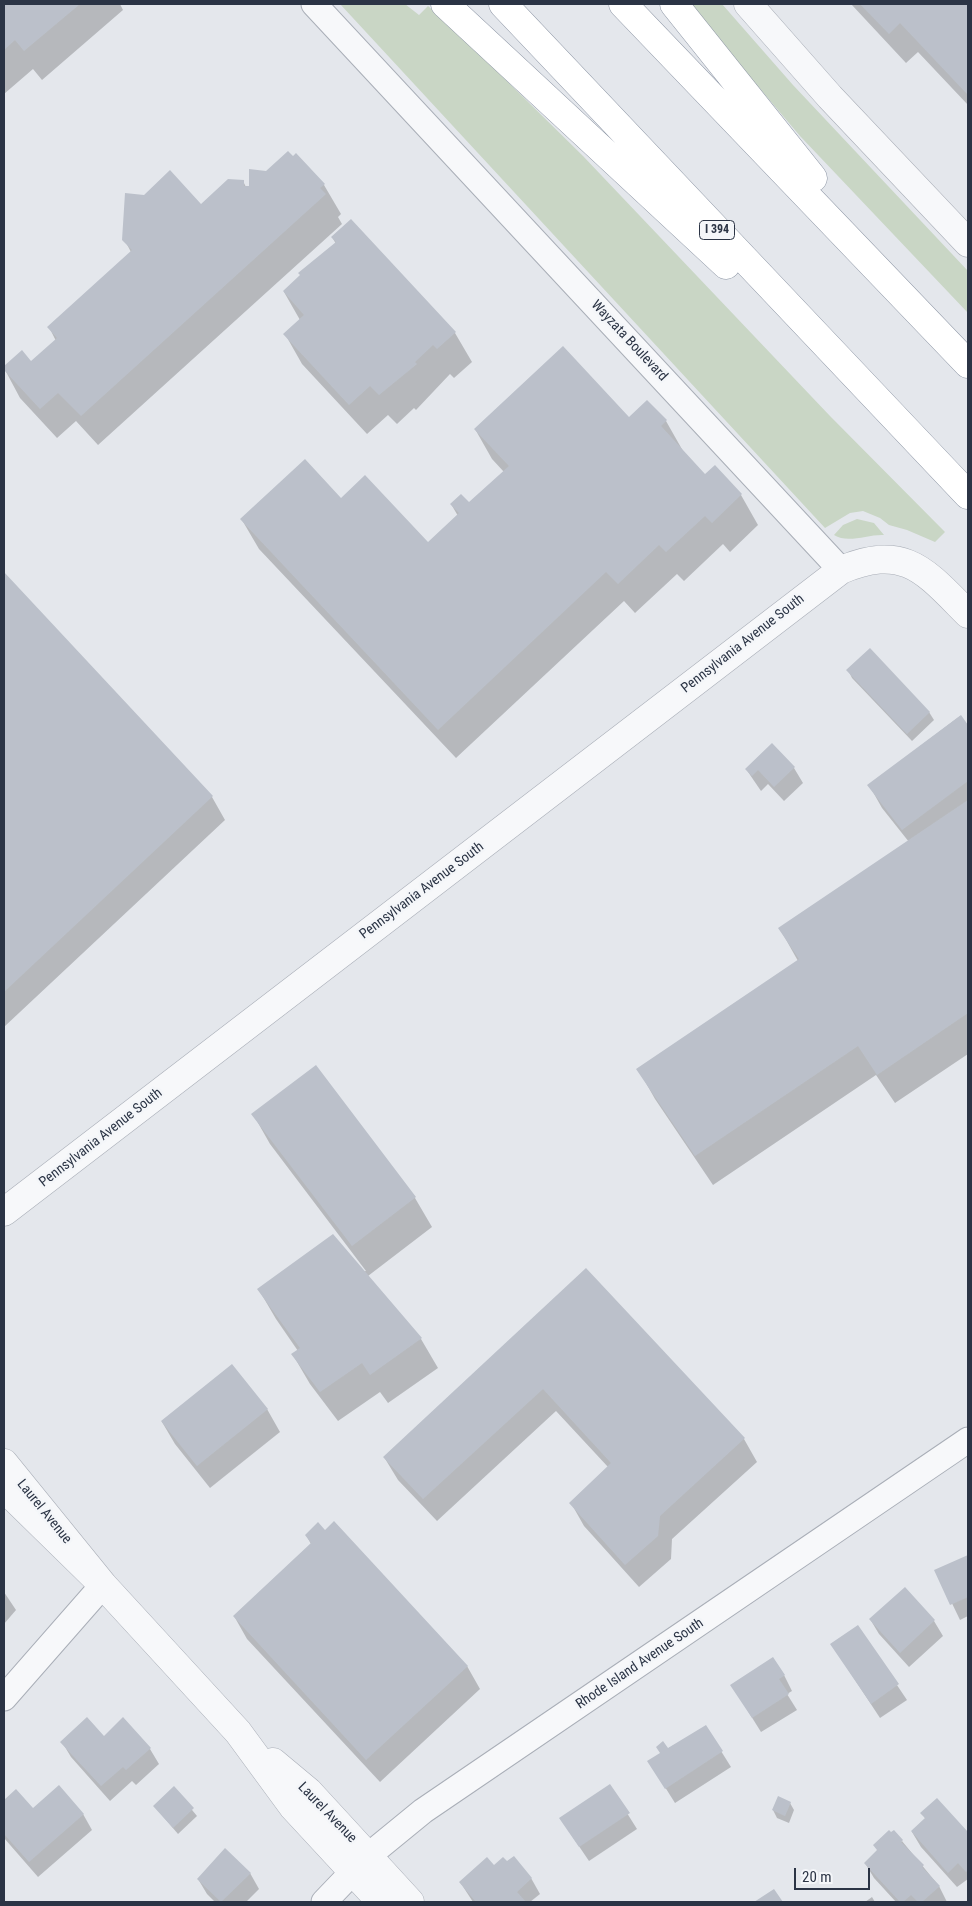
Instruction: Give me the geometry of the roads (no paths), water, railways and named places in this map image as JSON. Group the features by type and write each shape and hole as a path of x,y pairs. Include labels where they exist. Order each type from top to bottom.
{"highway":[{"path":"445,4 931,456"},
{"name":"I 394","path":"503,4 968,496"},
{"path":"623,4 968,364"},
{"path":"674,4 917,309"}],"street":[{"name":"Wayzata Boulevard","path":"314,4 841,570"},
{"path":"748,4 830,97 968,243"},
{"path":"841,570 870,559 884,558 903,562 919,568 968,614"},
{"name":"Pennsylvania Avenue South","path":"4,1212 841,570"},
{"name":"Rhode Island Avenue South","path":"324,1902 360,1864 423,1811 968,1440"},
{"name":"Laurel Avenue","path":"4,1463 103,1585"},
{"name":"Laurel Avenue","path":"4,1488 103,1585 238,1732 309,1792 360,1864 381,1902"},
{"path":"4,1698 103,1585"},
{"name":"Laurel Avenue","path":"360,1864 410,1902"}]}
